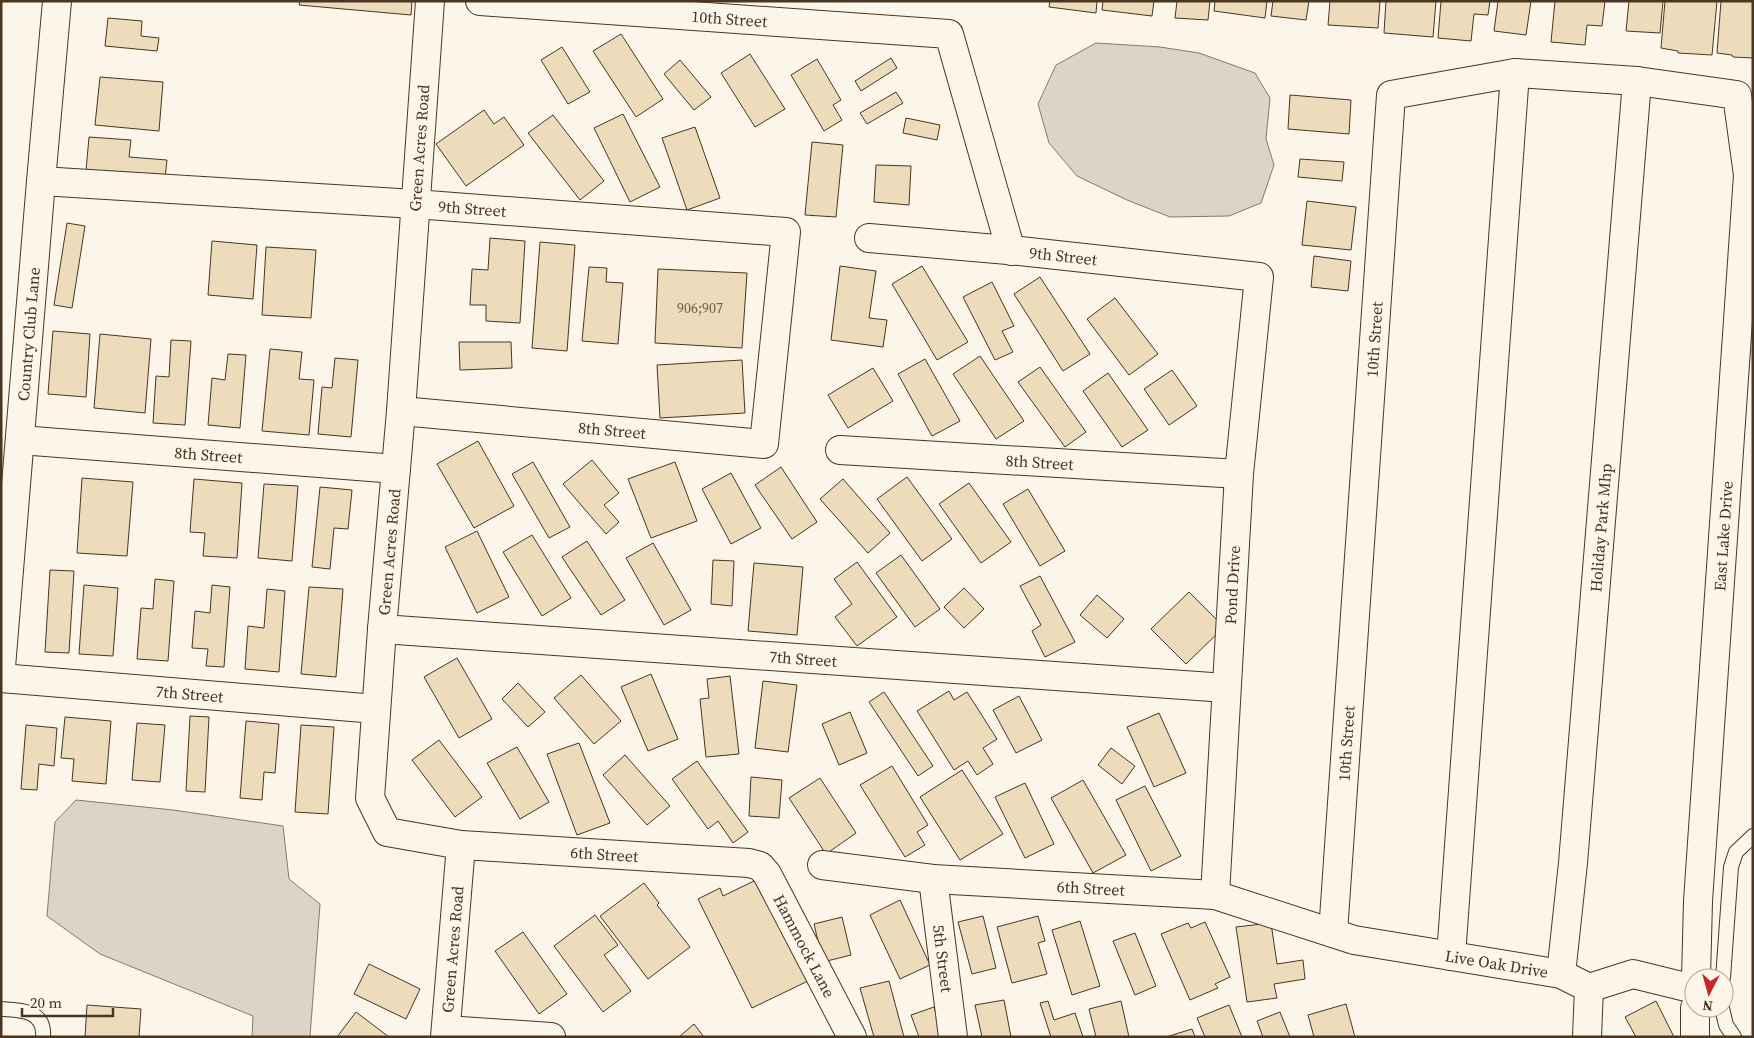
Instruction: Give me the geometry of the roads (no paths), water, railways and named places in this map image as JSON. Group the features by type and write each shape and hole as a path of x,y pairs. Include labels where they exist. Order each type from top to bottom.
{"street":[{"name":"Country Club Lane","path":"1,666 40,181 57,1"},
{"name":"Green Acres Road","path":"430,1 401,411 382,629 370,798 387,832 461,845 446,1033"},
{"name":"10th Street","path":"480,1 949,34 1011,251"},
{"name":"10th Street","path":"1343,937 1391,95 1515,73 1637,81 1738,95"},
{"path":"1451,956 1515,73"},
{"name":"Holiday Park Mhp","path":"1561,974 1574,853 1637,81"},
{"name":"East Lake Drive","path":"1696,968 1698,901 1748,175 1738,95"},
{"name":"9th Street","path":"40,181 415,204 786,232 764,444"},
{"name":"9th Street","path":"868,238 1259,277"},
{"name":"Pond Drive","path":"1215,895 1239,474 1259,277"},
{"name":"8th Street","path":"401,411 764,444"},
{"name":"8th Street","path":"20,440 396,469"},
{"name":"8th Street","path":"840,450 1111,468 1239,474"},
{"name":"7th Street","path":"382,629 1226,688"},
{"name":"7th Street","path":"1,678 376,709"},
{"name":"6th Street","path":"461,845 749,863"},
{"name":"Hammock Lane","path":"749,863 760,866 768,874 852,1037"},
{"name":"6th Street","path":"822,865 933,879 1215,895 1343,937"},
{"name":"5th Street","path":"933,879 953,1037"},
{"name":"Live Oak Drive","path":"1343,937 1561,974 1589,988"},
{"path":"1587,1037 1589,988 1633,974 1684,987"},
{"path":"1695,1037 1696,1018"},
{"path":"446,1033 551,1037"}],"lane":[{"path":"1723,968 1731,867 1736,852 1753,836"},
{"path":"1,1009 28,1011 38,1019 43,1029 43,1037"},
{"path":"1724,1018 1726,1025 1734,1037"}]}
